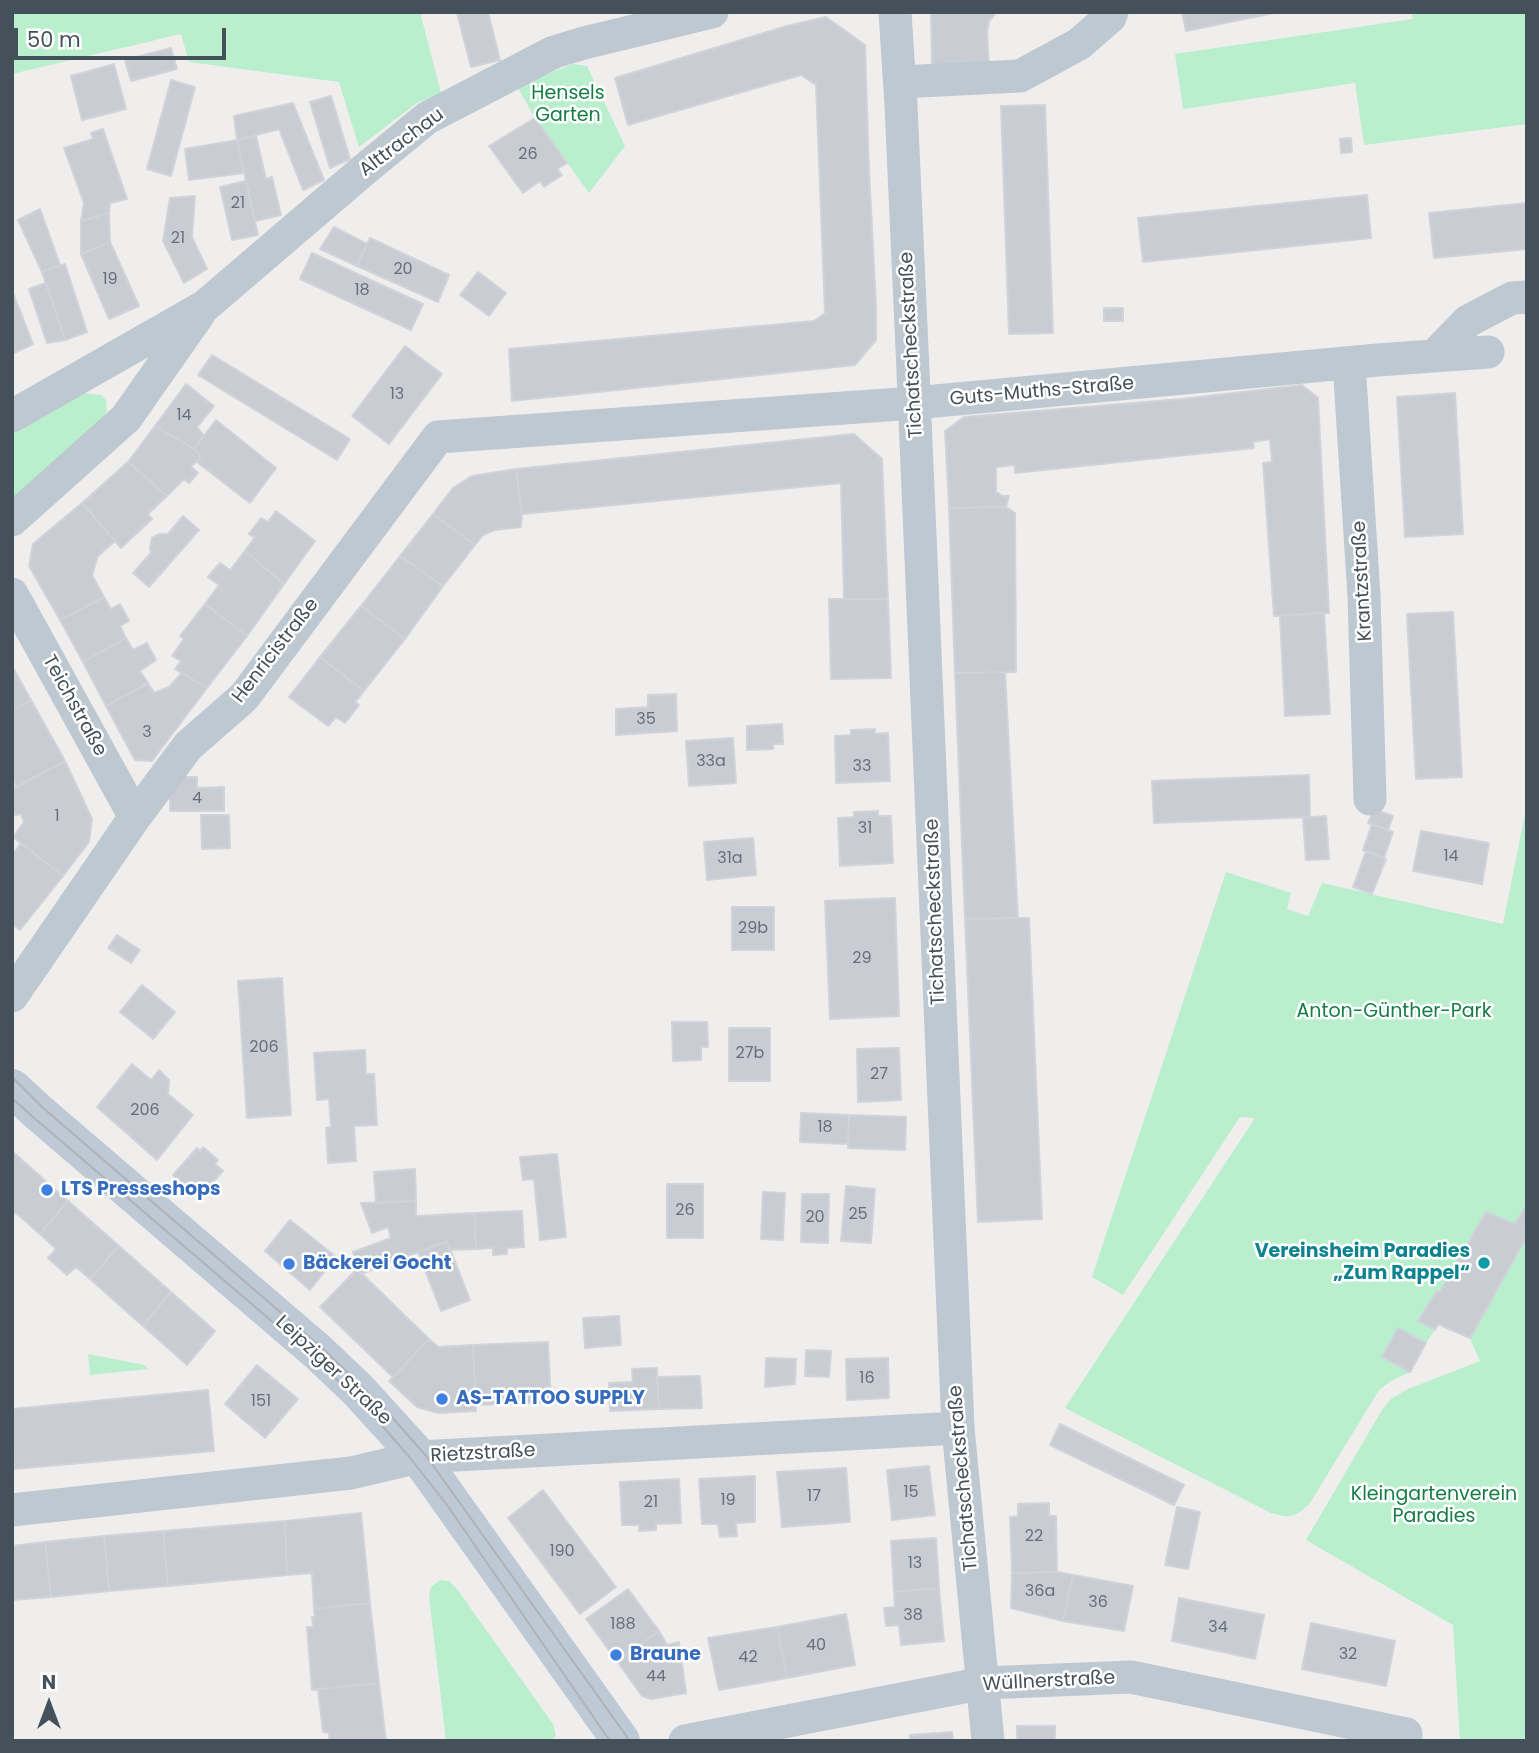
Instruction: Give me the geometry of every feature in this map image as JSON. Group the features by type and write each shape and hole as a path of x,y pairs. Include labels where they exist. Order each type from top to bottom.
{"main road":[{"name":"Leipziger Straße","path":"12,1088 318,1352 393,1427 418,1457 621,1741"}],"street":[{"name":"Alttrachau","path":"12,416 205,306 427,118 554,52 712,12"},
{"name":"Tichatscheckstraße","path":"895,12 958,1428 988,1741"},
{"path":"900,82 1020,76 1079,44 1110,17 1112,12"},
{"path":"1435,355 1468,321 1512,298 1527,297"},
{"name":"Alttrachau","path":"12,520 126,418 205,306"},
{"name":"Guts-Muths-Straße","path":"438,437 914,403 1488,352"},
{"name":"Krantzstraße","path":"1349,363 1364,596 1370,800"},
{"name":"Henricistraße","path":"12,996 135,817 188,746 244,698 438,437"},
{"name":"Teichstraße","path":"12,594 135,817"},
{"name":"Rietzstraße","path":"12,1510 351,1473 418,1457 958,1428"},
{"name":"Wüllnerstraße","path":"685,1741 984,1684 1130,1677 1406,1734 1406,1741"}],"green space":[{"path":"12,12 420,12 441,93 417,103 359,147 339,82 189,62 181,34 12,74"},
{"path":"1411,12 1527,12 1527,124 1364,145 1355,83 1183,109 1175,54 1413,19"},
{"name":"Hensels Garten","path":"573,64 587,66 625,146 589,193 535,118 517,86"},
{"path":"82,393 101,395 106,400 107,411 96,428 12,500 12,433"},
{"path":"1527,804 1527,1741 1460,1741 1453,1625 1306,1540 1382,1410 1392,1398 1408,1389 1480,1361 1470,1339 1438,1325 1410,1372 1379,1390 1310,1503 1292,1516 1271,1513 1065,1408 1255,1118 1240,1117 1123,1295 1092,1277 1226,872 1291,893 1287,909 1308,916 1322,883 1503,924"},
{"path":"88,1354 144,1365 148,1369 90,1375"},
{"path":"440,1580 449,1581 457,1589 553,1724 556,1736 550,1741 446,1741 429,1596 431,1587"}],"building":[{"path":"488,12 500,60 471,67 457,13"},
{"path":"931,12 997,12 989,21 987,32 989,65 932,66"},
{"path":"1182,12 1279,12 1186,31"},
{"path":"826,17 865,45 876,340 855,365 512,401 509,349 814,321 825,313 816,85 801,75 628,125 615,78 787,26"},
{"path":"171,48 177,69 131,81 125,60"},
{"path":"114,64 126,109 82,120 71,76"},
{"path":"171,80 195,87 171,176 147,169"},
{"path":"331,96 350,159 330,168 310,102"},
{"path":"293,103 324,180 303,190 279,129 237,140 234,116"},
{"path":"1045,105 1053,333 1009,334 1001,106"},
{"path":"535,118 567,163 557,169 562,175 544,187 540,181 523,193 489,146"},
{"path":"103,129 127,199 110,203 109,213 81,221 84,203 64,148 93,139 91,133"},
{"path":"256,136 266,179 272,177 281,215 255,221 237,140"},
{"path":"1351,138 1352,152 1341,153 1340,139"},
{"path":"237,140 244,173 189,180 185,149"},
{"path":"246,181 258,235 232,240 220,187"},
{"path":"1367,195 1371,238 1143,262 1138,218"},
{"path":"195,196 192,237 207,269 184,283 163,241 170,198"},
{"path":"1527,203 1527,249 1434,258 1429,213"},
{"path":"40,209 60,265 42,272 18,220"},
{"path":"109,213 110,242 81,254 81,221"},
{"path":"334,227 367,244 357,266 320,249"},
{"path":"370,238 449,275 438,302 357,266"},
{"path":"110,242 139,306 109,319 81,254"},
{"path":"312,253 423,304 411,330 300,279"},
{"path":"65,264 87,332 65,340 42,272"},
{"path":"478,272 506,293 489,316 460,295"},
{"path":"46,283 65,340 47,343 29,289"},
{"path":"12,290 33,344 12,354"},
{"path":"1104,308 1123,308 1123,321 1104,321"},
{"path":"405,346 442,374 389,444 352,416"},
{"path":"212,355 350,439 337,460 198,375"},
{"path":"186,384 214,406 197,427 204,436 194,449 155,426"},
{"path":"1302,385 1318,398 1329,613 1274,616 1263,463 1272,462 1270,439 1253,442 1254,448 1015,473 1015,465 996,467 996,492 1009,496 1006,507 949,508 945,431 964,417 1182,399"},
{"path":"1455,393 1463,534 1405,537 1397,397"},
{"path":"216,420 276,468 250,503 197,462 201,456 194,449"},
{"path":"155,426 201,456 191,467 198,473 189,483 184,479 167,496 128,462"},
{"path":"854,434 882,459 888,599 844,599 841,483 522,514 516,469"},
{"path":"128,462 167,496 148,514 152,519 121,548 82,503"},
{"path":"516,469 522,514 521,527 495,530 483,535 475,545 433,514 453,488 472,476"},
{"path":"82,503 115,541 98,556 92,575 104,597 60,620 29,566 33,544"},
{"path":"1006,507 1015,513 1016,672 955,673 949,508"},
{"path":"276,511 315,541 284,584 245,551 255,537 249,534 261,518 268,522"},
{"path":"433,514 475,545 443,586 400,556"},
{"path":"183,516 199,530 149,587 133,573 151,553 152,538 168,534"},
{"path":"245,551 284,584 247,636 205,604 219,585 208,577 220,563 230,570"},
{"path":"400,556 443,586 405,639 361,606"},
{"path":"104,597 111,609 120,604 129,621 120,626 126,638 83,662 60,620"},
{"path":"829,599 888,599 891,678 831,679"},
{"path":"205,604 247,636 207,688 175,669 181,661 172,656 184,639 180,636"},
{"path":"361,606 405,639 364,691 320,657"},
{"path":"1324,612 1330,714 1285,716 1280,616"},
{"path":"1453,612 1462,777 1416,779 1407,614"},
{"path":"126,638 133,650 147,643 156,660 140,671 148,683 106,706 83,662"},
{"path":"320,657 364,691 355,702 359,705 345,723 336,717 328,726 289,697"},
{"path":"12,666 31,700 12,711"},
{"path":"1005,672 1018,918 965,919 955,673"},
{"path":"182,673 207,688 152,761 135,760 106,706 148,683 154,693 169,687"},
{"path":"676,694 677,731 616,735 616,709 648,707 648,695"},
{"path":"31,700 65,761 17,787 12,778 12,711"},
{"path":"782,724 783,744 773,744 773,749 747,750 747,726"},
{"path":"875,729 875,734 888,733 890,781 836,783 835,736 851,735 851,730"},
{"path":"733,738 736,783 689,786 686,741"},
{"path":"65,761 92,819 89,842 63,876 13,837 24,822 21,814 15,815 12,808 12,789"},
{"path":"1309,775 1310,817 1154,823 1152,781"},
{"path":"178,777 197,777 197,788 224,787 224,811 170,811 170,787 178,787"},
{"path":"1374,809 1393,816 1388,830 1368,823"},
{"path":"878,811 878,816 891,816 893,863 840,866 838,818 854,817 854,812"},
{"path":"201,815 229,815 230,848 202,849"},
{"path":"1326,816 1329,859 1306,860 1303,818"},
{"path":"1372,824 1393,832 1384,858 1363,850"},
{"path":"1421,831 1489,843 1482,884 1413,871"},
{"path":"753,838 756,875 707,880 704,842"},
{"path":"21,843 63,876 20,930 12,924 12,855"},
{"path":"1366,851 1386,859 1372,894 1353,887"},
{"path":"895,898 899,1016 830,1019 825,901"},
{"path":"732,907 774,907 774,950 732,950"},
{"path":"1029,918 1042,1219 978,1222 965,919"},
{"path":"117,935 140,950 131,963 108,948"},
{"path":"282,978 291,1115 247,1118 238,981"},
{"path":"142,985 175,1012 153,1039 120,1012"},
{"path":"672,1022 707,1022 708,1047 701,1047 701,1060 673,1061"},
{"path":"729,1028 770,1028 770,1081 729,1081"},
{"path":"899,1048 901,1100 858,1102 857,1049"},
{"path":"365,1050 366,1074 374,1074 377,1125 354,1126 356,1161 328,1163 326,1128 331,1127 329,1099 317,1100 314,1053"},
{"path":"132,1064 151,1080 159,1070 169,1080 168,1094 193,1115 157,1160 97,1107"},
{"path":"801,1113 849,1115 848,1144 800,1142"},
{"path":"849,1115 906,1117 905,1150 848,1148"},
{"path":"203,1147 218,1160 215,1164 223,1171 198,1198 173,1175 197,1148 200,1151"},
{"path":"12,1151 68,1201 40,1234 16,1213 12,1214"},
{"path":"557,1154 566,1237 540,1240 534,1179 523,1180 520,1157"},
{"path":"415,1169 416,1201 376,1203 374,1172"},
{"path":"667,1184 703,1184 703,1238 667,1238"},
{"path":"846,1186 875,1189 871,1243 841,1241"},
{"path":"763,1192 785,1193 783,1240 761,1239"},
{"path":"802,1194 829,1194 828,1243 801,1242"},
{"path":"68,1201 119,1246 90,1279 76,1267 67,1275 48,1258 56,1249 40,1234"},
{"path":"416,1201 416,1216 474,1213 476,1249 450,1250 447,1241 361,1274 353,1252 391,1238 388,1227 372,1233 361,1203"},
{"name":"Vereinsheim Paradies „Zum Rappel“","path":"1527,1204 1527,1236 1470,1338 1438,1324 1435,1330 1418,1321 1437,1291 1440,1292 1486,1212 1515,1224"},
{"path":"522,1211 524,1247 507,1248 507,1254 493,1255 493,1248 476,1249 474,1213"},
{"path":"290,1220 336,1257 310,1290 265,1251"},
{"path":"447,1241 470,1300 441,1311 418,1252"},
{"path":"119,1246 171,1292 143,1326 90,1279"},
{"path":"357,1269 429,1339 393,1377 320,1307"},
{"path":"171,1292 215,1331 187,1365 143,1326"},
{"path":"619,1316 621,1345 585,1348 583,1318"},
{"path":"1398,1328 1426,1343 1410,1372 1382,1357"},
{"path":"429,1339 438,1347 473,1345 476,1411 438,1413 417,1407 389,1381"},
{"path":"548,1342 551,1402 476,1405 473,1345"},
{"path":"806,1350 831,1351 829,1377 805,1376"},
{"path":"766,1358 796,1359 795,1384 765,1387"},
{"path":"888,1358 889,1398 847,1400 846,1359"},
{"path":"257,1365 298,1399 265,1438 225,1404"},
{"path":"657,1368 659,1409 610,1411 609,1383 633,1382 632,1369"},
{"path":"700,1376 702,1408 659,1409 657,1377"},
{"path":"208,1390 214,1451 14,1469 12,1409"},
{"path":"1060,1424 1184,1485 1174,1505 1050,1445"},
{"path":"929,1466 935,1515 892,1520 887,1470"},
{"path":"846,1468 850,1522 782,1527 777,1472"},
{"path":"755,1476 755,1522 736,1523 737,1536 720,1537 718,1524 702,1524 699,1479"},
{"path":"679,1479 681,1523 656,1524 656,1530 639,1531 639,1525 622,1525 620,1482"},
{"path":"543,1490 616,1587 580,1614 508,1518"},
{"path":"1049,1503 1049,1516 1056,1516 1057,1572 1012,1573 1010,1517 1018,1516 1018,1504"},
{"path":"1177,1507 1200,1512 1188,1569 1165,1565"},
{"path":"361,1513 370,1603 314,1609 312,1573 287,1575 285,1521"},
{"path":"285,1521 287,1575 168,1586 163,1531"},
{"path":"163,1531 168,1586 109,1591 104,1536"},
{"path":"104,1536 109,1591 51,1597 45,1542"},
{"path":"936,1538 939,1588 894,1592 891,1541"},
{"path":"45,1542 51,1597 12,1600 12,1546"},
{"path":"1057,1572 1073,1575 1063,1621 1011,1608 1012,1573"},
{"path":"1073,1575 1133,1586 1124,1631 1063,1621"},
{"path":"939,1588 944,1641 901,1645 899,1625 886,1626 884,1608 895,1607 894,1592"},
{"path":"628,1589 659,1631 617,1661 586,1619"},
{"path":"1179,1598 1264,1615 1255,1659 1172,1641"},
{"path":"370,1603 379,1683 312,1690 307,1627 313,1627 314,1609"},
{"path":"846,1614 855,1665 787,1678 777,1627"},
{"path":"1311,1623 1395,1641 1386,1686 1302,1669"},
{"path":"777,1627 787,1678 719,1690 708,1638"},
{"path":"659,1631 667,1645 679,1642 686,1693 651,1699 642,1696 617,1661"},
{"path":"379,1683 386,1741 329,1741 329,1733 323,1732 318,1689"},
{"path":"1017,1726 1055,1726 1055,1741 1017,1741"},
{"path":"952,1732 953,1741 910,1741 910,1735"}],"tram line":[{"path":"12,1077 42,1107 322,1348 383,1407 427,1457 630,1741"},
{"path":"12,1098 316,1359 373,1415 447,1505 610,1741"}],"place":[{"name":"LTS Presseshops","path":"47,1190"},
{"name":"Vereinsheim Paradies „Zum Rappel“","path":"1484,1263"},
{"name":"Bäckerei Gocht","path":"289,1264"},
{"name":"AS-TATTOO SUPPLY","path":"442,1399"},
{"name":"Braune","path":"616,1655"}],"park label":[{"name":"Anton-Günther-Park","path":"1394,1012"},
{"name":"Kleingartenverein Paradies","path":"1434,1506"}]}
